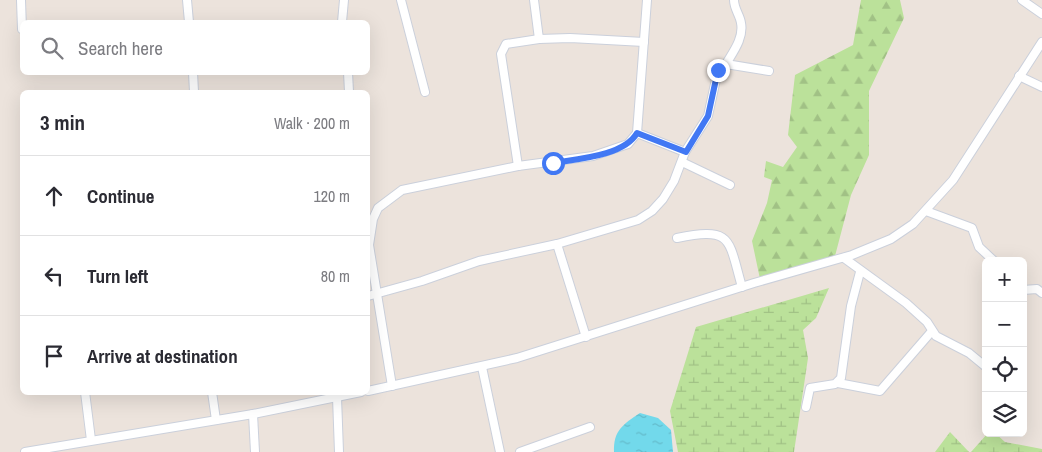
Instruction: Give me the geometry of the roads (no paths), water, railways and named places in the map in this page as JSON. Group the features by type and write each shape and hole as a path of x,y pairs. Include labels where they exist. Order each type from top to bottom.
{"street":[{"path":"21,0 22,20"},
{"path":"187,0 189,20"},
{"path":"401,0 425,92"},
{"path":"534,0 539,40"},
{"path":"370,238 373,219 378,208 402,190 518,166 592,156 628,144 637,133 647,0"},
{"path":"370,296 479,261 556,244 638,220 652,211 667,193 686,152 708,116 718,70 726,64 742,35 741,22 734,8 734,0"},
{"path":"1022,0 1042,14"},
{"path":"342,20 343,1"},
{"path":"518,166 502,54 506,44 570,38 644,42"},
{"path":"370,391 482,368 742,287 844,258 891,239 926,211 953,180 1042,42"},
{"path":"726,64 769,71"},
{"path":"193,75 194,90"},
{"path":"348,75 349,90"},
{"path":"1019,76 1042,86"},
{"path":"637,133 686,152"},
{"path":"682,162 730,185"},
{"path":"926,211 972,228 978,247 989,257"},
{"path":"677,238 704,233 723,237 730,245 742,287"},
{"path":"556,244 586,337"},
{"path":"370,251 392,386"},
{"path":"844,258 860,272 906,303 927,322 932,331 941,339 972,355 982,364"},
{"path":"838,383 851,306 860,272"},
{"path":"1027,290 1037,289 1042,293"},
{"path":"806,407 810,388 838,383 880,391 932,331"},
{"path":"482,368 500,452"},
{"path":"85,395 91,440"},
{"path":"212,395 216,420"},
{"path":"25,452 253,414 347,395"},
{"path":"337,397 339,452"},
{"path":"253,414 255,452"},
{"path":"520,452 590,427"}],"water":[{"path":"640,413 658,418 671,430 673,452 614,452 617,433"}]}
